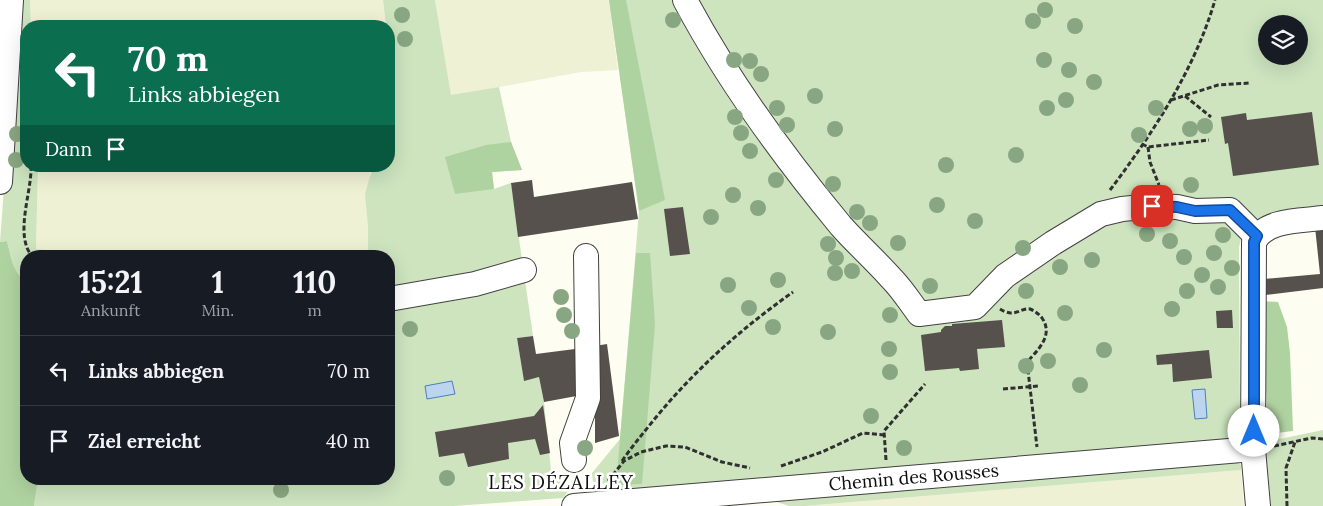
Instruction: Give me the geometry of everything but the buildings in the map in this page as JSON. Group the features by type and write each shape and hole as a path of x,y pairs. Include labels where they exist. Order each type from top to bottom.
{"street":[{"path":"0,181 11,0"},
{"path":"685,0 729,74 794,168 853,240 892,279 919,314 974,307 1005,276 1053,243 1101,214 1135,207 1177,207 1195,211 1230,210 1257,236"},
{"path":"1258,506 1254,450 1254,242 1257,236 1269,227 1323,218"},
{"path":"574,460 572,443 588,398 586,256"},
{"path":"395,298 475,284 524,270"},
{"name":"Chemin des Rousses","path":"574,506 1254,450"}],"path":[{"path":"1108,193 1142,144 1185,74 1202,40 1215,0"},
{"path":"1169,100 1218,85 1250,83"},
{"path":"1184,96 1211,118"},
{"path":"1142,144 1148,147 1208,140"},
{"path":"1148,147 1155,177 1161,189 1177,207"},
{"path":"28,250 24,237 31,172"},
{"path":"598,505 606,486 631,447 668,402 700,368 752,321 793,292"},
{"path":"974,307 1010,313 1028,308 1041,316 1045,323 1047,333 1043,344 1028,362 1037,452"},
{"path":"886,464 884,431 925,384"},
{"path":"1003,389 1038,386"},
{"path":"777,467 822,452 862,433 884,435"},
{"path":"1254,450 1312,438 1323,438"},
{"path":"1286,506 1286,468 1295,442"},
{"path":"620,464 641,452 666,446 676,446 685,447 731,465 754,469"}],"green space":[{"path":"18,0 30,0 31,20 20,20 20,172 38,172 36,249 49,250 20,250 20,276 11,258 7,241 0,242"},
{"path":"30,0 383,0 385,20 31,20"},
{"path":"383,0 435,0 451,95 499,87 511,142 522,170 492,172 494,189 511,183 533,336 517,338 524,380 539,377 544,402 551,471 560,481 573,485 563,498 454,506 34,506 39,485 395,485 395,250 368,250 365,194 371,172 395,172 395,20 385,20"},
{"path":"435,0 609,0 618,70 581,72 451,96"},
{"path":"609,0 1323,0 1323,209 1255,219 1243,231 1239,247 1240,422 1236,431 1223,443 614,492 601,482 593,482 592,473 620,439 639,211"},
{"path":"609,0 626,0 665,200 639,211"},
{"path":"511,142 522,170 492,172 494,189 455,194 445,157 486,145"},
{"path":"38,172 370,172 368,250 36,249"},
{"path":"7,241 11,258 20,276 20,485 39,485 34,506 0,506 0,242"},
{"path":"636,253 650,253 655,324 642,484 616,485"},
{"path":"1262,301 1278,302 1287,327 1293,431 1268,434"},
{"path":"1323,430 1323,506 1271,506 1265,442"},
{"path":"1236,461 1241,465 1241,470 804,506 789,506 760,497"},
{"path":"1241,470 1244,506 804,506"}],"water":[{"path":"452,381 455,394 427,399 425,386"},
{"path":"1205,389 1207,418 1195,419 1192,390"}],"district":[{"name":"LES DÉZALLEY","path":"561,482"}],"route":[{"path":"1152,206 1177,207 1195,211 1230,210 1257,236 1254,242 1254,431"}]}
